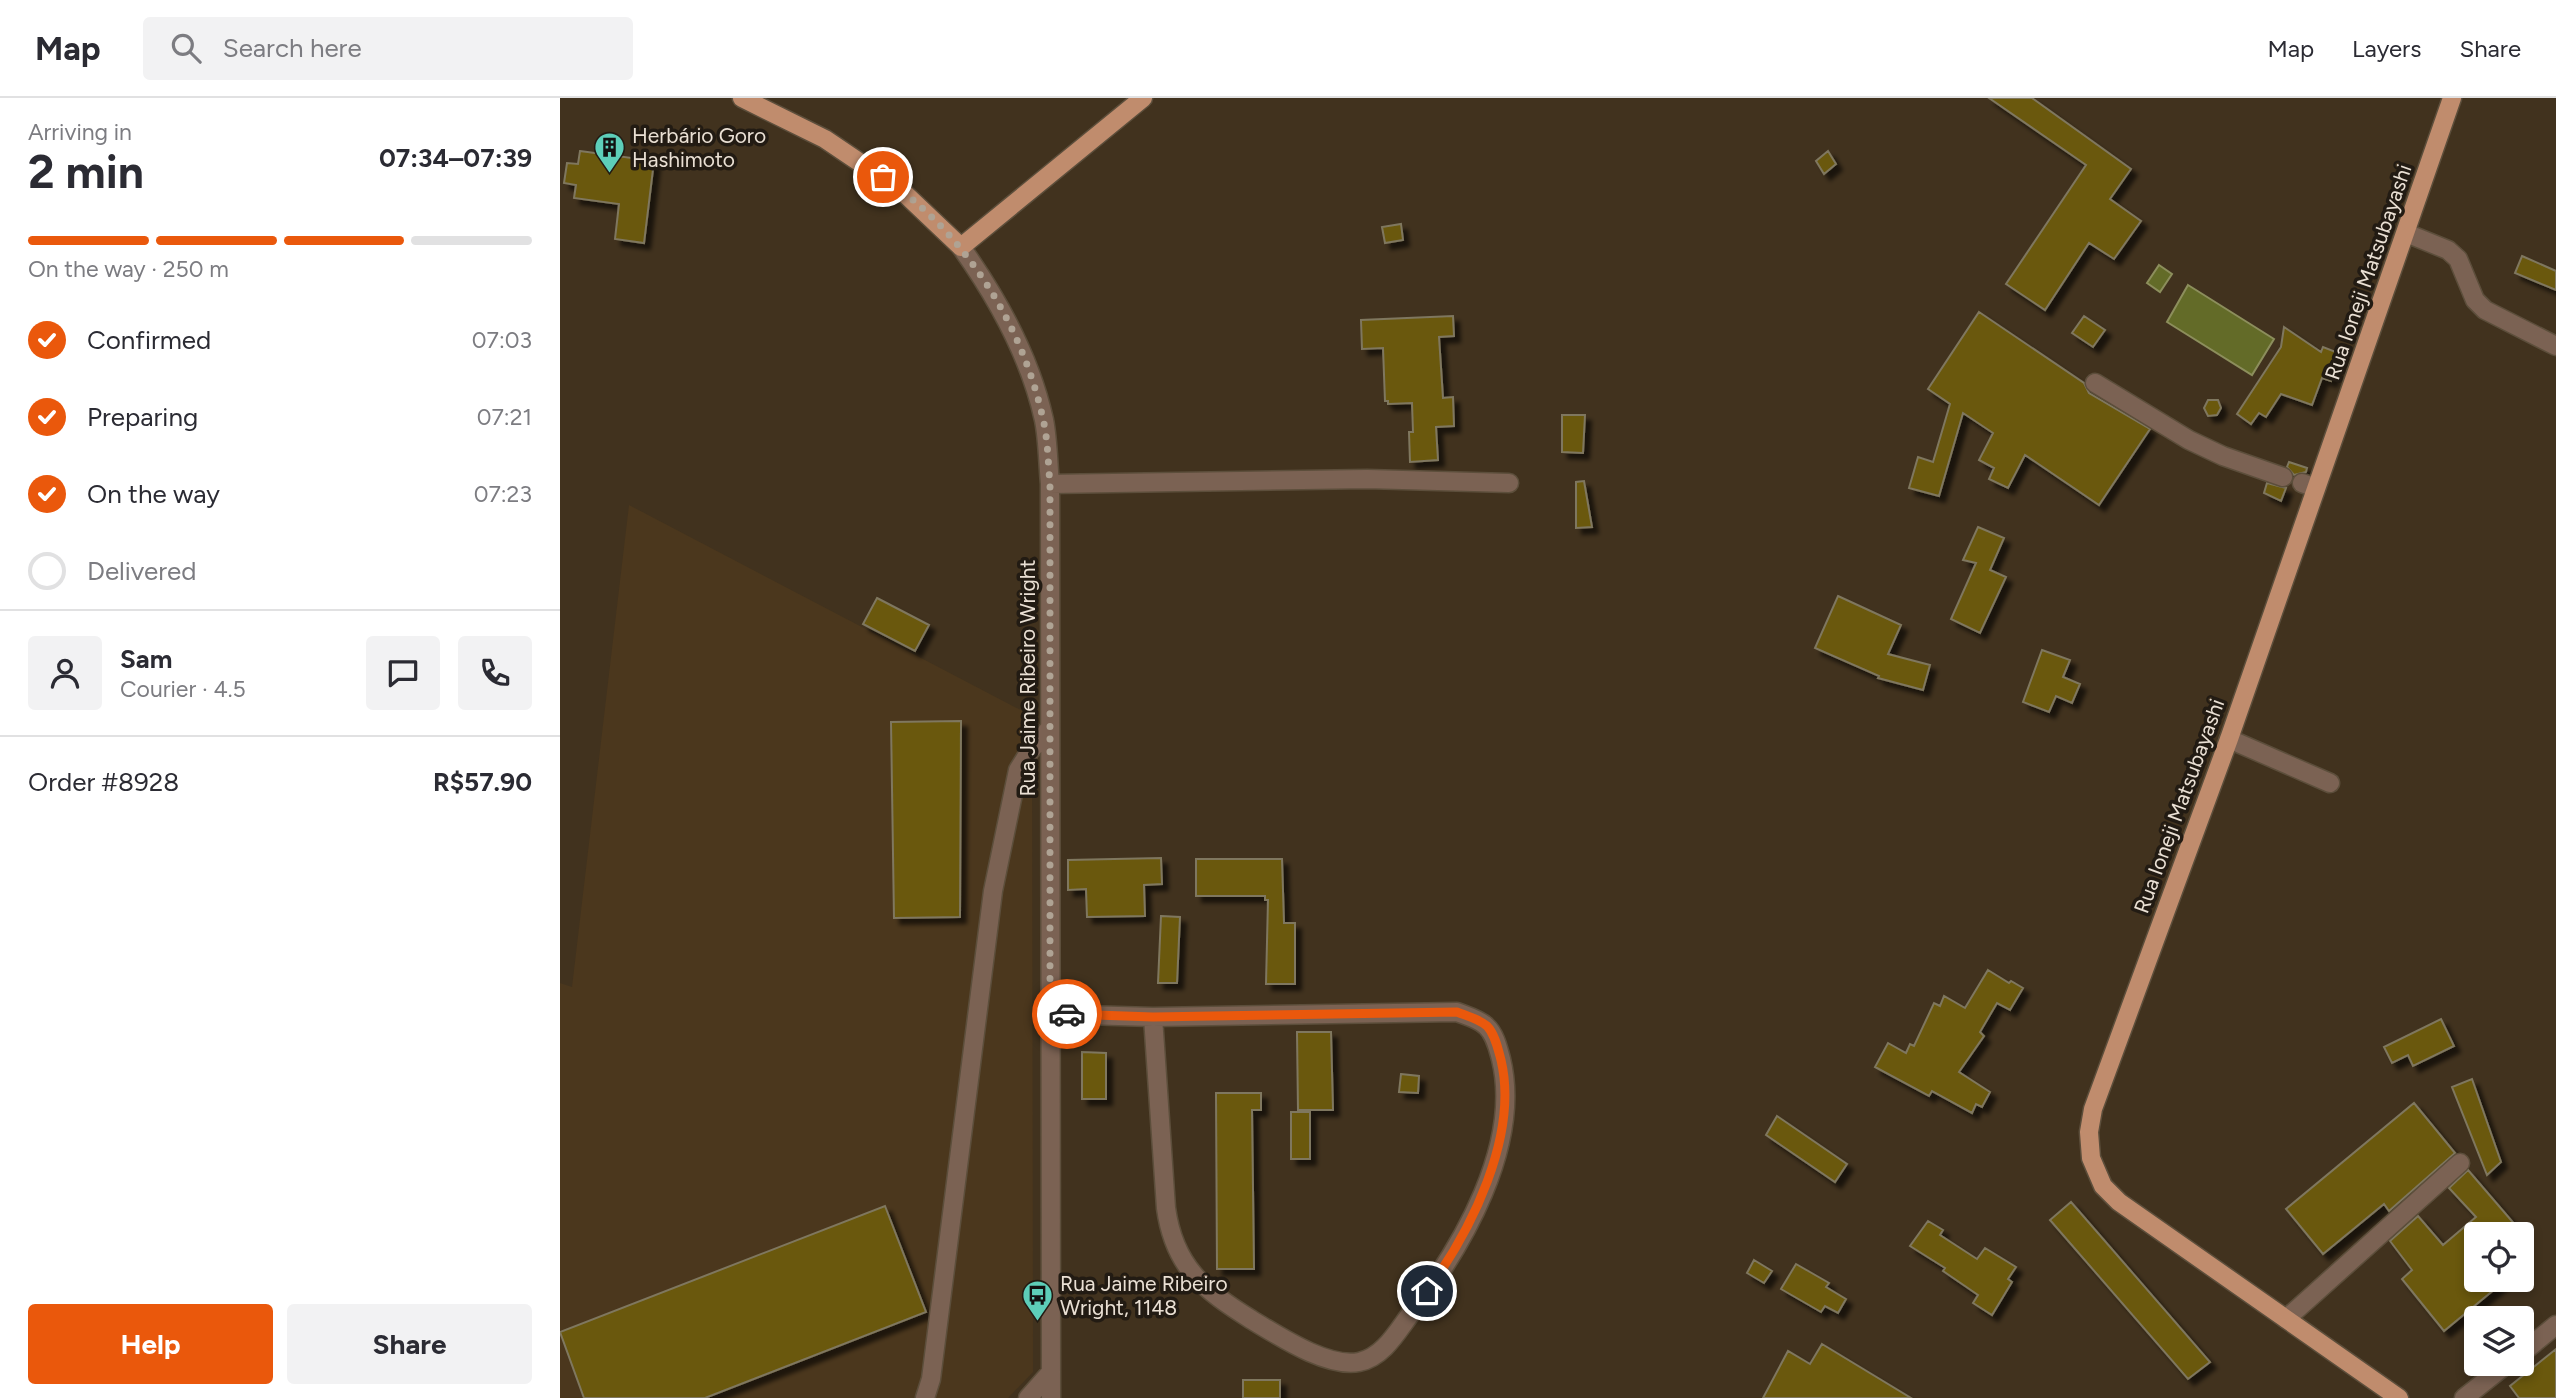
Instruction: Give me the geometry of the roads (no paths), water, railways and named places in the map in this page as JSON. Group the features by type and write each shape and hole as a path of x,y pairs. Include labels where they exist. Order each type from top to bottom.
{"main road":[{"name":"Rua Jaime Ribeiro Wright","path":"742,98 825,138 902,191 961,247"},
{"path":"961,247 1143,98"},
{"name":"Rua Ioneji Matsubayashi","path":"2399,1398 2119,1202 2103,1186 2091,1158 2089,1132 2106,1070 2229,739 2309,486 2406,233 2452,98"}],"street":[{"path":"2406,233 2448,250 2458,259 2475,300 2485,310 2556,346"},
{"name":"Rua Jaime Ribeiro Wright","path":"961,247 988,285 1016,338 1032,377 1044,421 1050,484 1051,1398"},
{"path":"2095,383 2189,440 2223,456 2283,477"},
{"path":"1050,484 1367,480 1509,483"},
{"path":"925,1398 931,1379 942,1298 993,891 1018,770 1050,727"},
{"path":"2229,739 2330,783"},
{"path":"1050,1014 1153,1017 1457,1012 1487,1026 1496,1042 1503,1069 1503,1121 1496,1157 1471,1219 1439,1275 1385,1347 1372,1357 1358,1362 1313,1354 1221,1300 1191,1272 1177,1252 1169,1232 1166,1208 1153,1017"},
{"path":"2286,1319 2460,1163"},
{"path":"2534,1343 2556,1325"},
{"path":"1028,1398 1051,1372"},
{"path":"2464,1398 2492,1376"}],"place":[{"name":"Herbário Goro Hashimoto","path":"609,174"},
{"name":"Rua Jaime Ribeiro Wright, 1148","path":"1037,1322"}]}
